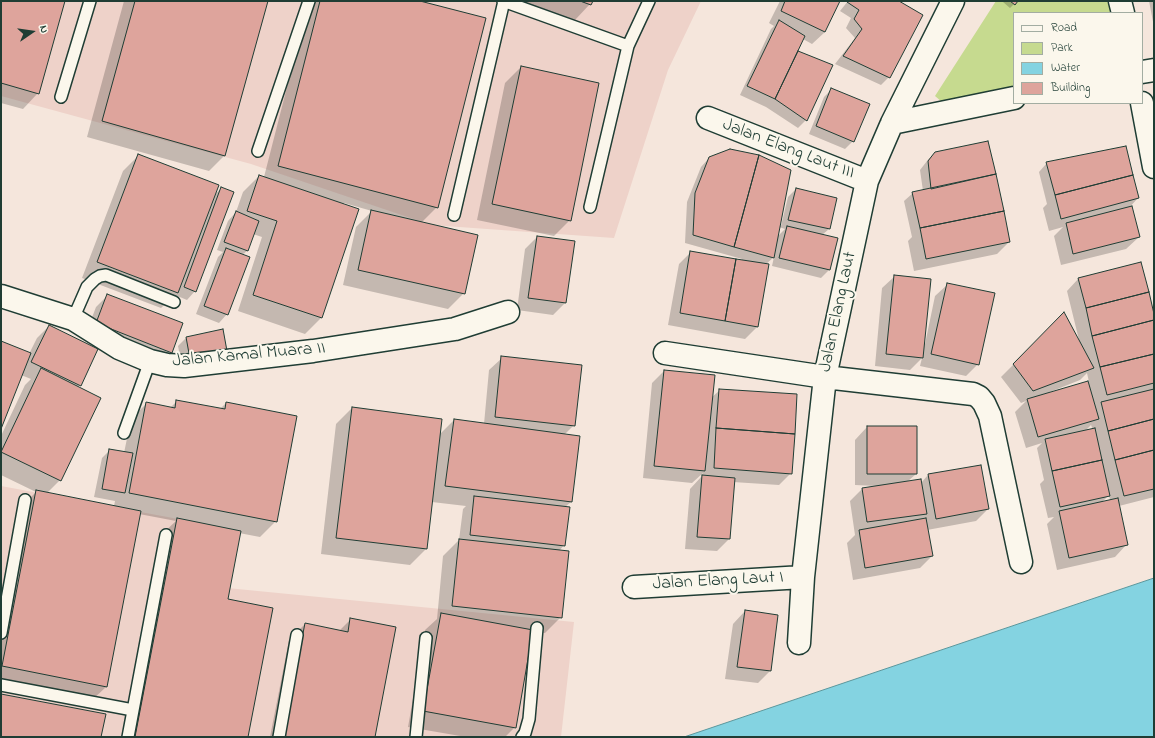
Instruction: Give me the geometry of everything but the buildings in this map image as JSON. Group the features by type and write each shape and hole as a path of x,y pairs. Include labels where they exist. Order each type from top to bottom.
{"street":[{"name":"Jalan Elang Laut","path":"799,643 803,577 825,377 867,181 892,123 953,1"},
{"path":"1120,1 1123,12"},
{"path":"1143,72 1154,70"},
{"path":"892,123 1013,98"},
{"path":"1142,104 1154,167"},
{"name":"Jalan Elang Laut III","path":"708,118 867,181"},
{"name":"Jalan Kamal Muara II","path":"1,296 73,319 119,348 150,361 167,365 184,366 313,351 455,329 508,312"},
{"path":"665,353 825,377 973,394 979,397 984,403 990,416 1021,562"},
{"name":"Jalan Elang Laut I","path":"634,587 803,577"}],"lane":[{"path":"61,96 90,1"},
{"path":"258,151 309,1"},
{"path":"454,215 504,1 628,46"},
{"path":"590,207 628,46 649,1"},
{"path":"73,319 87,288 95,278 100,276 106,275 174,302"},
{"path":"124,434 150,361"},
{"path":"1,633 25,500"},
{"path":"128,737 166,535"},
{"path":"522,737 526,733 529,719 537,628"},
{"path":"279,737 297,635"},
{"path":"416,737 426,638"},
{"path":"1,685 133,710"}],"shaded area":[{"path":"1,1 701,1 668,70 614,238 431,225 251,164 1,96"},
{"path":"1,486 232,529 217,587 574,622 561,737 1,737"}],"green space":[{"path":"996,1 1119,1 1121,12 1013,12 1013,95 949,108 935,96"}],"water":[{"path":"1154,578 1154,737 684,737"}]}
